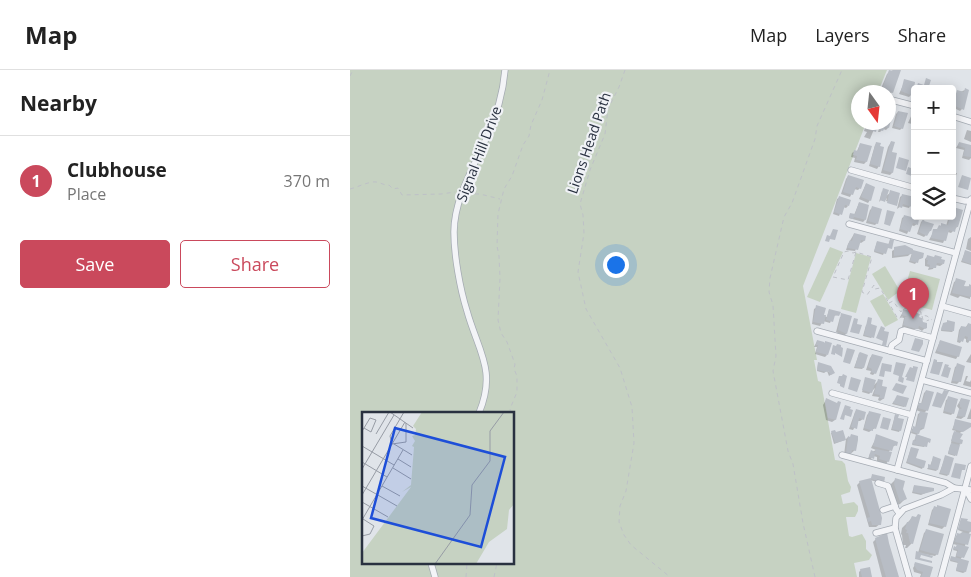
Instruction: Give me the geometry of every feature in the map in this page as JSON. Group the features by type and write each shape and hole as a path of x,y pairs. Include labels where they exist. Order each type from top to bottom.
{"street":[{"name":"Signal Hill Drive","path":"479,412 486,391 486,366 465,305 454,238 454,223 462,193 495,117 502,92 505,70"},
{"path":"896,101 911,105"},
{"path":"956,117 971,122"},
{"path":"850,170 911,187"},
{"path":"897,470 970,202 956,199"},
{"path":"849,224 956,253"},
{"path":"942,306 971,314"},
{"path":"890,351 891,346 899,340 901,332 904,330 933,338"},
{"path":"817,331 927,361"},
{"path":"922,380 971,393"},
{"path":"832,393 912,415"},
{"path":"842,455 946,483 954,488 968,489"},
{"path":"941,577 968,489 971,466"},
{"path":"878,483 888,486 899,513"},
{"path":"909,577 895,528 895,520 899,513 908,507 954,488"},
{"path":"968,489 971,499"},
{"path":"883,510 895,506"},
{"path":"876,533 895,528"},
{"path":"431,564 435,577"}],"path":[{"path":"350,76 353,70"},
{"path":"511,412 510,409 517,392 518,376 514,369 507,342 501,333 498,320 500,278 497,246 498,214 500,199 512,176 522,145 529,136 550,70"},
{"name":"Lions Head Path","path":"625,70 608,110 606,134 590,170 580,204 584,233 578,272 586,310 620,368 632,407 634,443 626,491 620,506 619,522 624,535 631,545 670,577"},
{"path":"815,577 803,523 794,464 788,451 773,371 776,356 770,278 784,217 792,203 817,126 842,70"},
{"path":"350,189 361,184 373,182 384,186 389,185 393,189 398,188 402,196 452,192 480,194 500,199"},
{"path":"856,252 848,280 833,277 844,252 848,250 853,253 856,252 872,257 862,292 867,295 874,285 875,289 880,288 898,319 903,316"},
{"path":"889,303 893,301 901,312 903,308 921,312 929,318 926,321 923,320 923,315"},
{"path":"466,577 467,564"},
{"path":"494,577 497,564"}],"green space":[{"path":"350,70 887,70 881,85 851,85 851,130 863,130 803,286 817,360 814,360 818,381 821,382 835,460 842,461 845,464 851,487 850,492 841,495 843,504 854,502 858,506 855,517 846,517 849,536 862,534 866,541 866,549 872,555 869,560 854,563 857,577 350,577"},
{"path":"830,247 843,252 820,302 807,297"},
{"path":"856,253 871,257 856,313 841,309"},
{"path":"885,266 900,291 888,300 872,274"},
{"path":"910,271 940,279 932,310 901,302"},
{"path":"883,294 898,320 885,327 870,301"}],"building":[{"path":"889,70 901,70 896,85 883,85"},
{"path":"926,78 931,80 929,85 924,85"},
{"path":"904,79 915,82 915,85 911,85 911,95 901,91"},
{"path":"965,88 969,90 964,110 956,106 956,94 957,90 964,92"},
{"path":"898,111 908,113 903,129 896,127"},
{"path":"891,141 895,142 892,152 897,153 893,173 883,170"},
{"path":"876,142 881,143 880,146 884,147 880,167 870,164"},
{"path":"959,142 971,145 971,157 963,156 965,148 958,146"},
{"path":"860,143 872,146 867,162 856,160 857,156 853,155 854,150 858,151"},
{"path":"899,157 909,160 906,171 896,168"},
{"path":"908,167 911,168 911,176 906,174"},
{"path":"848,175 864,180 861,189 856,187 853,195 843,192"},
{"path":"962,175 971,178 968,190 958,187"},
{"path":"866,183 875,187 871,201 861,197"},
{"path":"883,188 889,190 885,202 880,200"},
{"path":"890,190 900,193 897,206 887,203"},
{"path":"902,194 911,196 911,207 903,204 902,208 899,207"},
{"path":"839,196 851,200 849,206 845,205 842,215 834,212"},
{"path":"859,202 869,205 866,220 854,217 853,219 849,218 850,213 855,214"},
{"path":"872,206 882,209 878,224 868,221"},
{"path":"956,208 963,210 958,227 956,227 955,232 949,230 946,241 931,238 933,229 937,229 939,225 941,226 941,223 948,225 949,220 956,220"},
{"path":"887,210 895,212 890,226 884,224"},
{"path":"904,215 911,217 911,220 919,220 918,225 913,223 910,232 900,229"},
{"path":"922,220 934,224 927,236 919,232"},
{"path":"833,229 838,230 835,240 825,241 827,235 830,236"},
{"path":"854,233 866,236 865,241 861,240 858,250 847,247 850,240 852,241"},
{"path":"890,239 894,240 892,249 888,248 886,254 874,251 877,241 889,244"},
{"path":"905,245 913,250 924,253 923,258 919,259 918,263 910,261 912,254 894,256 894,247"},
{"path":"965,250 971,252 971,264 962,261"},
{"path":"927,255 942,257 941,259 945,260 944,264 937,263 936,268 929,268 930,265 927,264 928,260 926,260"},
{"path":"956,278 966,281 964,286 969,287 969,284 971,285 971,297 952,293"},
{"path":"816,305 826,308 824,324 813,322"},
{"path":"829,309 841,312 839,316 835,315 833,322 826,320"},
{"path":"903,309 920,314 919,317 922,318 923,322 927,323 927,328 919,326 916,329 903,325 905,317 908,317 902,315"},
{"path":"841,313 852,316 847,334 838,330"},
{"path":"868,317 872,318 871,324 877,326 874,338 864,335"},
{"path":"854,318 858,319 857,324 862,325 859,334 850,332"},
{"path":"947,320 955,322 954,331 941,330 943,323 947,322"},
{"path":"968,323 971,324 971,341 967,340 968,337 965,336 963,342 958,340 961,326 967,327"},
{"path":"881,326 885,328 884,331 889,332 886,346 882,345 883,341 876,338"},
{"path":"915,338 923,340 919,352 911,350"},
{"path":"817,340 832,343 828,355 816,352"},
{"path":"940,340 962,347 959,357 937,351"},
{"path":"837,344 843,348 842,357 835,353 835,355 831,354 833,345 836,346"},
{"path":"847,348 855,350 850,364 843,362"},
{"path":"860,352 868,355 864,368 855,367"},
{"path":"872,354 883,357 876,374 871,372 872,369 868,367"},
{"path":"934,359 937,362 943,362 939,375 930,373"},
{"path":"818,362 831,366 835,373 831,375 828,371 817,370"},
{"path":"896,362 906,364 902,377 904,378 903,383 898,381 899,376 893,374"},
{"path":"882,363 892,365 891,372 885,371 884,377 879,376"},
{"path":"957,363 965,366 961,382 952,381"},
{"path":"945,364 951,368 948,378 941,376"},
{"path":"913,366 918,367 914,382 906,380 907,377 905,377 910,367 913,368"},
{"path":"843,374 847,376 844,388 837,383 839,376"},
{"path":"851,377 861,380 857,392 848,389"},
{"path":"865,377 876,380 872,393 862,390"},
{"path":"878,379 883,380 882,386 887,387 884,399 879,398 880,395 874,394"},
{"path":"896,383 907,386 903,394 892,390"},
{"path":"926,390 934,392 928,411 918,408 919,403 922,403"},
{"path":"944,390 949,391 941,408 932,406 937,392 942,394"},
{"path":"897,395 909,398 906,407 893,403"},
{"path":"948,396 958,399 954,414 944,411"},
{"path":"826,398 837,403 838,401 841,402 836,420 828,418"},
{"path":"961,398 970,400 965,417 957,416 959,409 962,408 959,404"},
{"path":"845,405 853,410 851,417 845,415 844,420 840,419"},
{"path":"856,409 866,412 864,420 859,418 857,429 851,427"},
{"path":"869,411 881,414 876,429 873,428 873,431 864,428"},
{"path":"920,411 928,413 924,429 921,428 919,434 912,432 913,426 916,427"},
{"path":"895,414 899,415 898,418 904,419 901,431 892,429"},
{"path":"883,417 891,419 888,430 880,428"},
{"path":"955,419 971,423 971,427 963,432 953,429"},
{"path":"835,430 836,432 843,430 846,440 835,443 831,431"},
{"path":"954,431 963,434 960,439 963,440 962,444 951,441"},
{"path":"851,434 858,436 858,440 856,451 852,450 851,454 846,453 848,436 850,437"},
{"path":"876,434 898,442 897,446 894,445 892,451 873,446"},
{"path":"916,434 931,439 927,447 912,444 913,440 916,441"},
{"path":"951,443 960,445 957,456 948,453"},
{"path":"911,447 919,449 916,458 926,461 924,468 907,462"},
{"path":"876,449 892,452 889,462 879,459 880,456 875,454 874,459 869,457 871,450 875,452"},
{"path":"945,455 954,458 949,475 940,473"},
{"path":"933,456 941,459 938,470 928,468 928,464 931,465"},
{"path":"955,463 966,465 965,470 962,470 960,479 951,477"},
{"path":"872,474 885,477 884,483 871,479"},
{"path":"871,478 882,518 881,525 872,525 871,521 868,522 867,518 870,517 859,481"},
{"path":"895,478 905,481 903,489 907,499 900,502 894,484"},
{"path":"914,485 934,488 934,491 923,494 913,492"},
{"path":"937,505 951,509 946,527 929,523 934,506 937,507"},
{"path":"918,514 921,515 913,544 910,543 908,533 906,533 907,530 905,529 907,522 909,522 912,516 916,517"},
{"path":"961,518 968,519 967,521 971,522 971,532 958,529"},
{"path":"926,529 944,534 938,555 920,550"},
{"path":"962,532 971,534 968,545 955,542 957,533 961,534"},
{"path":"887,533 899,577 886,577 877,546 875,538"},
{"path":"957,544 969,547 964,558 956,556 958,550 953,549"},
{"path":"916,551 933,556 932,558 921,555 920,558 932,561 932,563 915,559"},
{"path":"951,556 969,561 966,572 956,570 958,562 950,560"},
{"path":"915,562 933,567 930,577 921,577 923,572 917,570 914,565"},
{"path":"870,567 872,577 862,577 860,569"}],"place":[{"name":"Clubhouse","path":"913,319"}]}
